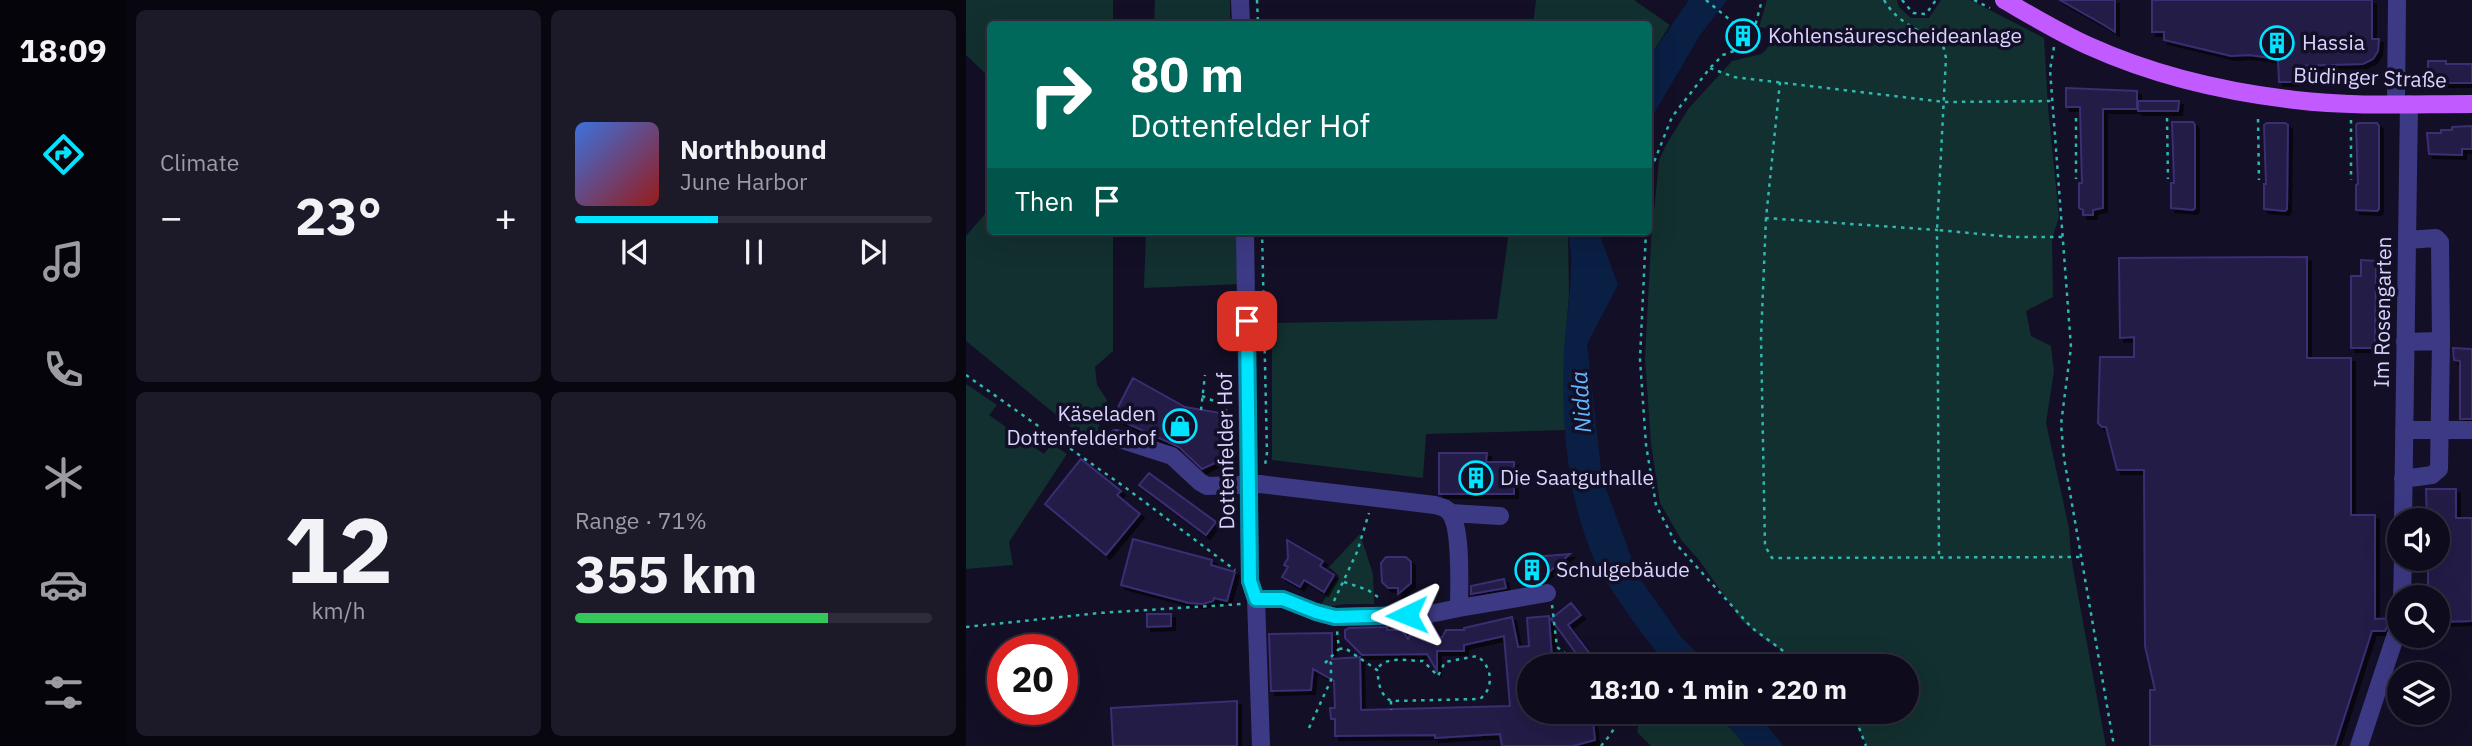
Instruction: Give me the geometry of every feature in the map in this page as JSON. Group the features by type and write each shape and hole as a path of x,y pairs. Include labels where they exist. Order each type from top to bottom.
{"main road":[{"name":"Büdinger Straße","path":"2004,0 2061,38 2149,68 2231,89 2295,100 2472,104"}],"street":[{"path":"1240,0 1241,21"},
{"name":"Im Rosengarten","path":"2397,0 2407,240 2403,508"},
{"name":"Dottenfelder Hof","path":"1245,235 1255,484 1250,581 1256,599 1258,627 1261,746"},
{"path":"2403,479 2432,475 2440,469 2441,431 2440,242 2436,238 2407,240"},
{"path":"2405,342 2441,341"},
{"path":"2404,430 2472,430"},
{"path":"1116,438 1172,456 1207,486 1219,488 1255,484 1374,497 1447,509 1458,541 1459,608"},
{"path":"1450,513 1500,516"},
{"path":"1256,599 1283,599 1330,616 1389,616 1425,615 1547,593"},
{"path":"2359,746 2391,648"}],"path":[{"path":"1257,0 1258,21"},
{"path":"1706,0 1736,25 1742,23 1754,31"},
{"path":"1652,167 1672,117 1710,68 1723,55 1750,45 1762,0"},
{"path":"1884,0 1891,13 1903,23 1943,45 1946,58 1937,230 1939,557"},
{"path":"1902,0 1913,13 1926,14 1936,0"},
{"path":"2061,38 2050,70 2071,347 2061,424 2080,557 2114,746"},
{"path":"1710,68 1734,77 1944,102 2052,101"},
{"path":"1780,82 1766,218 1761,338 1765,546 1772,558 2080,557"},
{"path":"2076,118 2076,178"},
{"path":"2167,118 2168,179"},
{"path":"2258,119 2259,180"},
{"path":"2351,119 2351,180"},
{"path":"1766,218 2013,237 2064,237"},
{"path":"1255,484 1267,453 1262,235"},
{"path":"1646,235 1640,359 1646,445 1656,505 1676,544 1752,628 1787,654"},
{"path":"966,375 1126,488 1250,581"},
{"path":"1201,410 1205,375"},
{"path":"1202,396 1227,411 1232,449"},
{"path":"1339,649 1330,616 1357,552 1374,497"},
{"path":"1345,582 1368,590 1381,599 1389,616"},
{"path":"1547,593 1551,600 1557,647 1566,654"},
{"path":"966,627 1099,613 1238,605 1256,599"},
{"path":"1309,728 1331,680 1332,664 1326,661 1339,649 1345,648 1377,670"},
{"path":"1477,656 1489,668 1490,685 1488,694 1480,699 1391,701 1380,689 1377,670 1380,663 1387,660 1423,661 1438,676 1445,662 1477,656"},
{"path":"1391,701 1391,710"},
{"path":"1601,746 1615,729 1615,724"},
{"path":"1858,724 1866,746"}],"green space":[{"path":"966,0 1113,0 1113,21 987,21 987,75 966,55"},
{"path":"1155,0 1230,0 1230,21 1154,21"},
{"path":"1536,0 1634,0 1670,25 1652,53 1652,21 1533,21"},
{"path":"1767,0 1897,0 1899,7 1911,18 1929,18 1941,0 1970,0 2044,38 2059,217 2052,239 2053,297 2026,311 2031,336 2051,346 2054,371 2046,423 2069,528 2071,557 2106,746 1867,746 1856,724 1919,724 1919,654 1787,654 1742,621 1699,560 1682,541 1660,503 1651,444 1645,359 1651,242 1659,160 1689,108 1732,61 1761,54 1766,50 1771,42 1771,34 1766,28 1759,27"},
{"path":"987,212 987,235 1113,235 1113,351 1095,367 1097,385 1107,400 1093,445 966,341 966,236"},
{"path":"1146,235 1237,235 1241,284 1144,288"},
{"path":"1508,235 1568,235 1569,296 1564,354 1566,430 1426,434 1423,478 1272,460 1272,323 1497,319"},
{"path":"966,384 997,405 989,415 1044,454 1052,444 1067,454 1009,542 1013,565 966,569"},
{"path":"1360,534 1373,574 1374,604 1319,608 1339,576 1329,567"},
{"path":"1639,724 1727,724 1746,746 1651,746 1637,732"}],"water":[{"path":"1689,0 1727,0 1700,35 1652,117 1652,54"},
{"name":"Nidda","path":"1569,235 1603,235 1601,238 1618,285 1587,344 1602,478 1638,576 1681,637 1697,654 1659,654 1655,650 1600,571 1579,517 1568,463 1564,407 1564,353 1571,261"},
{"path":"1727,724 1765,724 1784,746 1746,746"}],"building":[{"path":"2060,0 2115,0 2115,32 2104,25"},
{"name":"Hassia","path":"2152,0 2372,0 2372,39 2379,39 2378,51 2373,59 2363,64 2293,66 2294,82 2279,82 2278,59 2249,55 2231,56 2164,40 2164,32 2152,32"},
{"path":"2428,61 2472,64 2472,83 2428,83"},
{"path":"2066,88 2137,91 2137,109 2103,109 2103,208 2093,210 2093,215 2083,215 2083,210 2079,208 2079,183 2082,183 2080,107 2066,107"},
{"path":"2138,101 2179,101 2178,111 2138,111"},
{"path":"2172,122 2193,122 2195,125 2193,210 2171,208 2171,183 2174,183"},
{"path":"2358,123 2377,123 2379,126 2377,211 2356,210"},
{"path":"2264,125 2288,125 2285,211 2264,209"},
{"path":"2472,126 2472,149 2462,149 2462,155 2429,154 2427,133 2441,133 2441,130 2452,130 2452,127"},
{"path":"2307,257 2307,358 2351,358 2351,515 2375,515 2375,619 2387,618 2385,631 2372,631 2335,746 2150,746 2150,690 2155,690 2145,646 2144,470 2117,470 2106,427 2098,423 2100,357 2134,357 2134,337 2120,338 2119,258"},
{"path":"2361,260 2376,261 2375,348 2351,348 2351,276 2361,276"},
{"path":"2453,348 2472,349 2472,419 2460,419 2460,361 2454,360"},
{"path":"1133,378 1185,407 1226,414 1232,455 1202,469 1179,447 1113,417"},
{"name":"Die Saatguthalle","path":"1439,453 1487,453 1486,462 1514,462 1514,494 1439,494"},
{"path":"1081,459 1121,491 1117,495 1140,514 1106,555 1045,504"},
{"path":"1149,473 1216,522 1206,535 1139,485"},
{"path":"2426,489 2456,489 2456,518 2472,518 2472,621 2450,622 2450,585 2428,585 2428,571 2450,571 2450,508 2427,508"},
{"path":"1133,539 1212,560 1211,565 1235,572 1227,601 1214,598 1213,601 1203,604 1189,603 1121,585"},
{"path":"1287,540 1323,561 1320,566 1334,575 1324,592 1304,580 1300,587 1282,577 1288,567 1284,565 1288,558"},
{"path":"1570,554 1541,579 1541,582 1524,583 1522,558"},
{"path":"1386,557 1406,557 1411,562 1411,583 1398,594 1398,588 1388,588 1382,582 1381,563"},
{"path":"1504,579 1506,588 1471,594 1471,586"},
{"path":"1571,603 1581,615 1568,625 1590,654 1577,654 1551,619"},
{"path":"1147,614 1171,614 1171,626 1147,627"},
{"path":"1549,616 1552,654 1517,654 1517,724 1593,724 1595,740 1573,746 1502,746 1500,734 1435,738 1435,735 1335,736 1335,719 1331,719 1330,708 1335,708 1334,681 1313,669 1311,690 1271,691 1269,634 1332,633 1332,659 1360,657 1361,710 1510,706 1504,636 1464,645 1464,651 1437,651 1437,671 1427,654 1362,655 1345,638 1345,630 1387,627 1387,630 1402,630 1408,639 1415,627 1419,632 1430,631 1433,627 1441,639 1446,630 1464,630 1512,617 1518,647 1529,646 1527,618"},
{"path":"1237,701 1237,746 1113,746 1111,708"}],"place":[{"name":"Kohlensäurescheideanlage","path":"1743,36"},
{"name":"Hassia","path":"2277,43"},
{"name":"Käseladen Dottenfelderhof","path":"1180,426"},
{"name":"Die Saatguthalle","path":"1476,478"},
{"name":"Schulgebäude","path":"1532,570"}],"route":[{"path":"1247,321 1250,581 1256,599 1283,599 1335,617 1407,615"}]}
